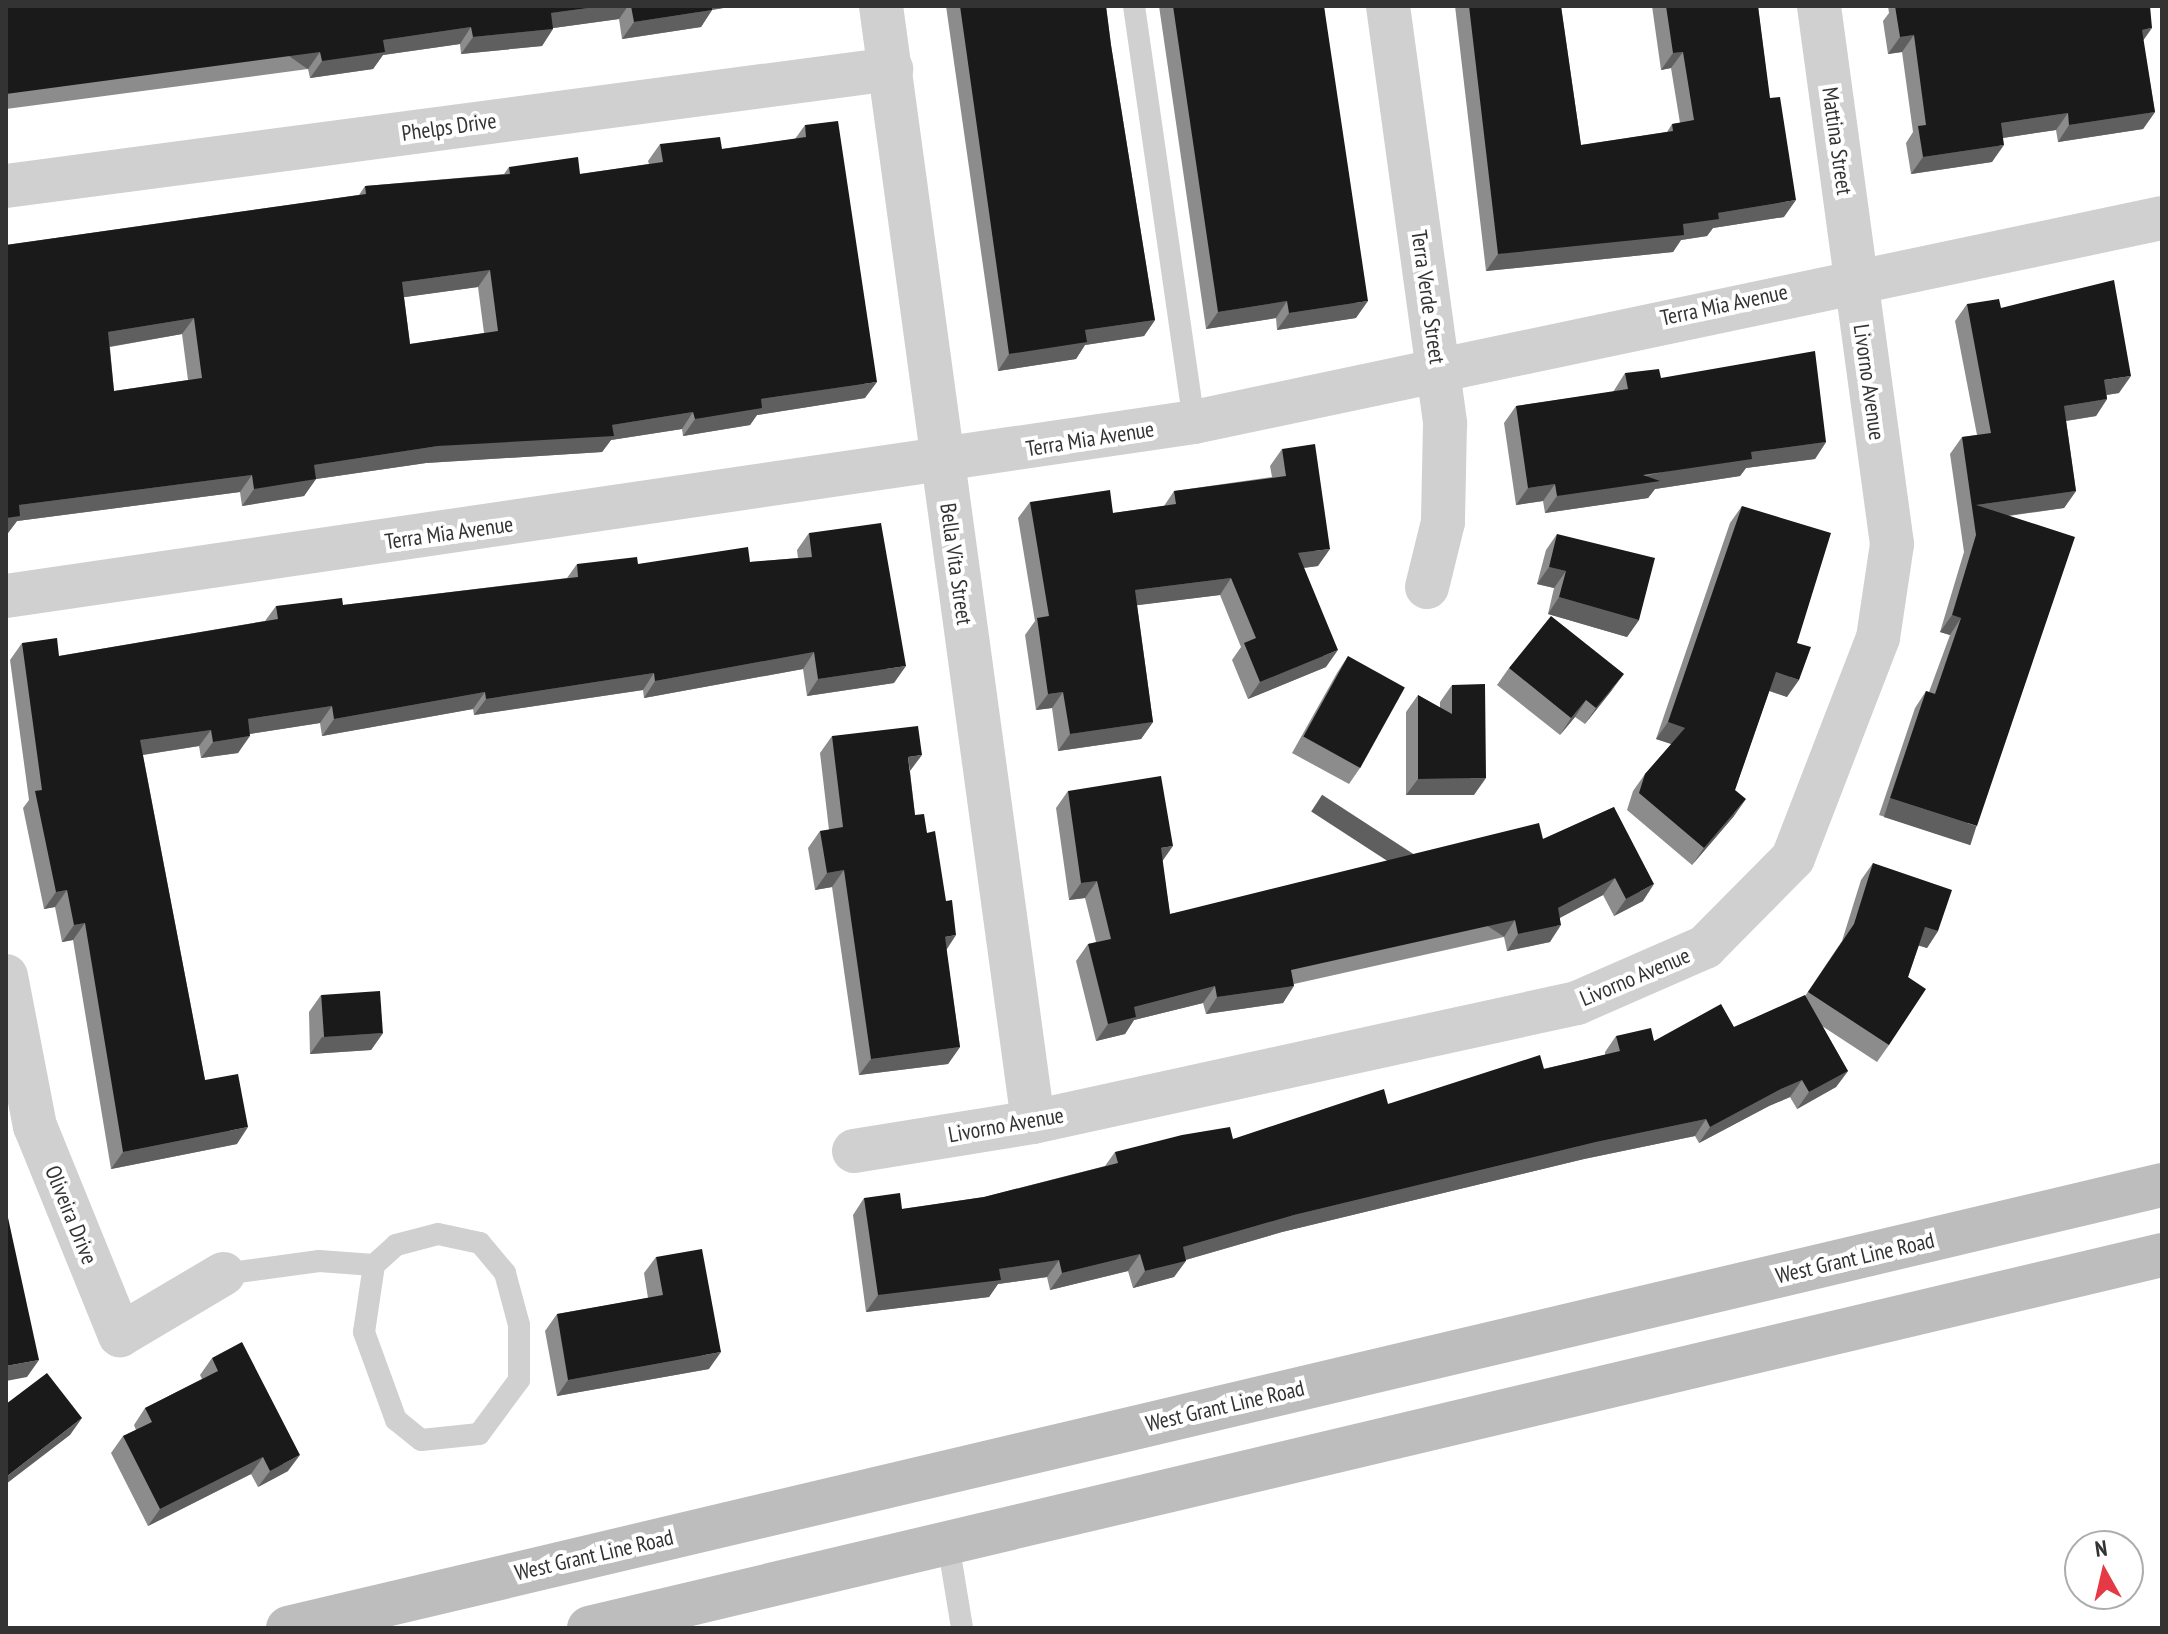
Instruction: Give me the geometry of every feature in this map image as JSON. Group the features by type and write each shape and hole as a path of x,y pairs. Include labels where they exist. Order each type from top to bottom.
{"main road":[{"name":"West Grant Line Road","path":"288,1628 2162,1185"},
{"path":"589,1628 2162,1255"}],"street":[{"name":"Bella Vita Street","path":"881,6 1033,1122"},
{"name":"Terra Verde Street","path":"1388,6 1437,367 1443,522 1427,587"},
{"name":"Mattina Street","path":"1819,6 1855,277"},
{"name":"Phelps Drive","path":"6,186 891,69"},
{"name":"Terra Mia Avenue","path":"6,596 942,463 1194,422 1855,277 2162,218"},
{"name":"Livorno Avenue","path":"854,1151 1033,1122 1577,1003 1705,947 1750,906 1793,858 1878,638 1892,544 1855,277"},
{"name":"Oliveira Drive","path":"6,976 35,1126 120,1335 223,1274"}],"lane":[{"path":"1134,6 1194,422"},
{"path":"223,1274 319,1261 374,1265 396,1245 438,1234 480,1243 505,1273 519,1325 519,1380 479,1434 421,1440 396,1420 364,1332 374,1265"},
{"path":"948,1543 962,1628"}],"building":[{"path":"6,6 603,6 551,13 553,29 473,37 471,27 383,40 385,52 322,61 320,52 6,94"},
{"path":"631,6 712,6 712,10 634,22"},
{"path":"960,6 1106,6 1155,320 1085,330 1087,342 1009,354"},
{"path":"1173,6 1324,6 1368,301 1289,313 1287,301 1218,312"},
{"path":"1469,6 1561,6 1581,145 1673,131 1672,124 1694,120 1683,52 1673,53 1666,6 1758,6 1770,98 1780,97 1796,200 1718,213 1719,219 1683,224 1684,235 1498,254"},
{"path":"1895,6 2150,6 2152,28 2142,30 2155,112 2069,125 2068,113 2001,123 2004,145 1923,157 1918,126 1926,125 1914,35 1900,37"},
{"path":"838,121 877,382 761,399 762,408 695,419 693,412 612,425 614,436 438,446 314,465 316,479 254,489 252,475 19,505 20,516 6,518 6,245 366,194 365,186 510,174 509,167 578,157 580,174 663,162 660,144 720,137 722,149 806,137 805,125","holes":["490,270 498,331 410,344 402,282","194,318 202,378 114,391 108,332"]},
{"path":"2114,280 2131,376 2104,380 2107,399 2064,406 2076,491 1976,505 2075,537 1977,826 1890,798 1926,691 1935,694 1961,618 1952,615 1976,535 1962,437 1991,433 1967,304 1999,299 2001,308"},
{"path":"1815,351 1826,442 1751,452 1752,459 1643,475 1660,481 1557,496 1555,484 1528,488 1516,406 1628,389 1625,373 1659,369 1661,378"},
{"path":"1315,444 1330,549 1298,553 1338,650 1260,682 1244,643 1256,638 1231,578 1135,590 1153,722 1070,734 1063,692 1048,694 1037,618 1049,616 1030,502 1110,490 1113,513 1176,504 1174,491 1286,476 1282,449"},
{"path":"1742,506 1831,533 1797,643 1811,647 1799,680 1776,672 1735,790 1746,799 1704,848 1639,793 1645,774 1685,728 1668,722"},
{"path":"881,523 906,666 818,679 814,652 655,681 654,673 486,699 485,692 334,719 332,706 248,719 250,736 213,742 211,730 140,740 205,1080 238,1074 248,1127 123,1152 85,923 74,925 67,890 56,892 35,791 42,790 22,643 57,638 59,656 278,619 276,606 342,598 343,605 578,577 577,564 637,557 638,564 748,547 750,562 812,557 809,533"},
{"path":"1557,534 1655,558 1639,620 1559,597 1566,571 1549,567"},
{"path":"1551,616 1624,674 1596,708 1586,700 1571,718 1509,668"},
{"path":"1348,656 1405,688 1360,768 1303,736"},
{"path":"1485,684 1486,778 1418,779 1418,695 1452,714 1452,685"},
{"path":"918,726 922,755 908,757 915,815 924,814 927,833 935,831 946,901 952,900 956,935 945,937 960,1047 871,1059 844,870 827,873 820,831 843,827 832,736"},
{"path":"1161,776 1173,846 1161,848 1170,914 1539,823 1543,839 1614,807 1654,884 1626,899 1615,878 1558,908 1561,925 1518,934 1515,920 1291,970 1294,986 1217,997 1215,986 1134,1007 1136,1017 1108,1024 1088,944 1111,939 1097,881 1081,883 1068,791"},
{"path":"1873,863 1952,890 1938,931 1925,927 1908,977 1926,989 1889,1045 1808,992 1854,924"},
{"path":"380,991 383,1033 324,1037 321,995"},
{"path":"1805,995 1848,1071 1809,1092 1802,1080 1710,1127 1706,1119 1596,1142 1294,1215 1183,1247 1186,1261 1145,1271 1140,1254 1062,1273 1059,1260 999,1269 1001,1280 878,1295 864,1198 900,1193 902,1209 984,1197 1118,1163 1115,1152 1182,1135 1230,1127 1233,1139 1384,1089 1388,1104 1540,1055 1544,1069 1620,1051 1616,1036 1651,1028 1654,1041 1721,1004 1734,1027"},
{"path":"6,1214 39,1360 6,1366"},
{"path":"702,1249 721,1352 568,1380 557,1314 663,1295 656,1257"},
{"path":"242,1342 300,1455 270,1471 263,1457 160,1509 123,1436 152,1422 145,1408 218,1371 212,1358"},
{"path":"47,1373 82,1418 6,1477 6,1404"}]}
